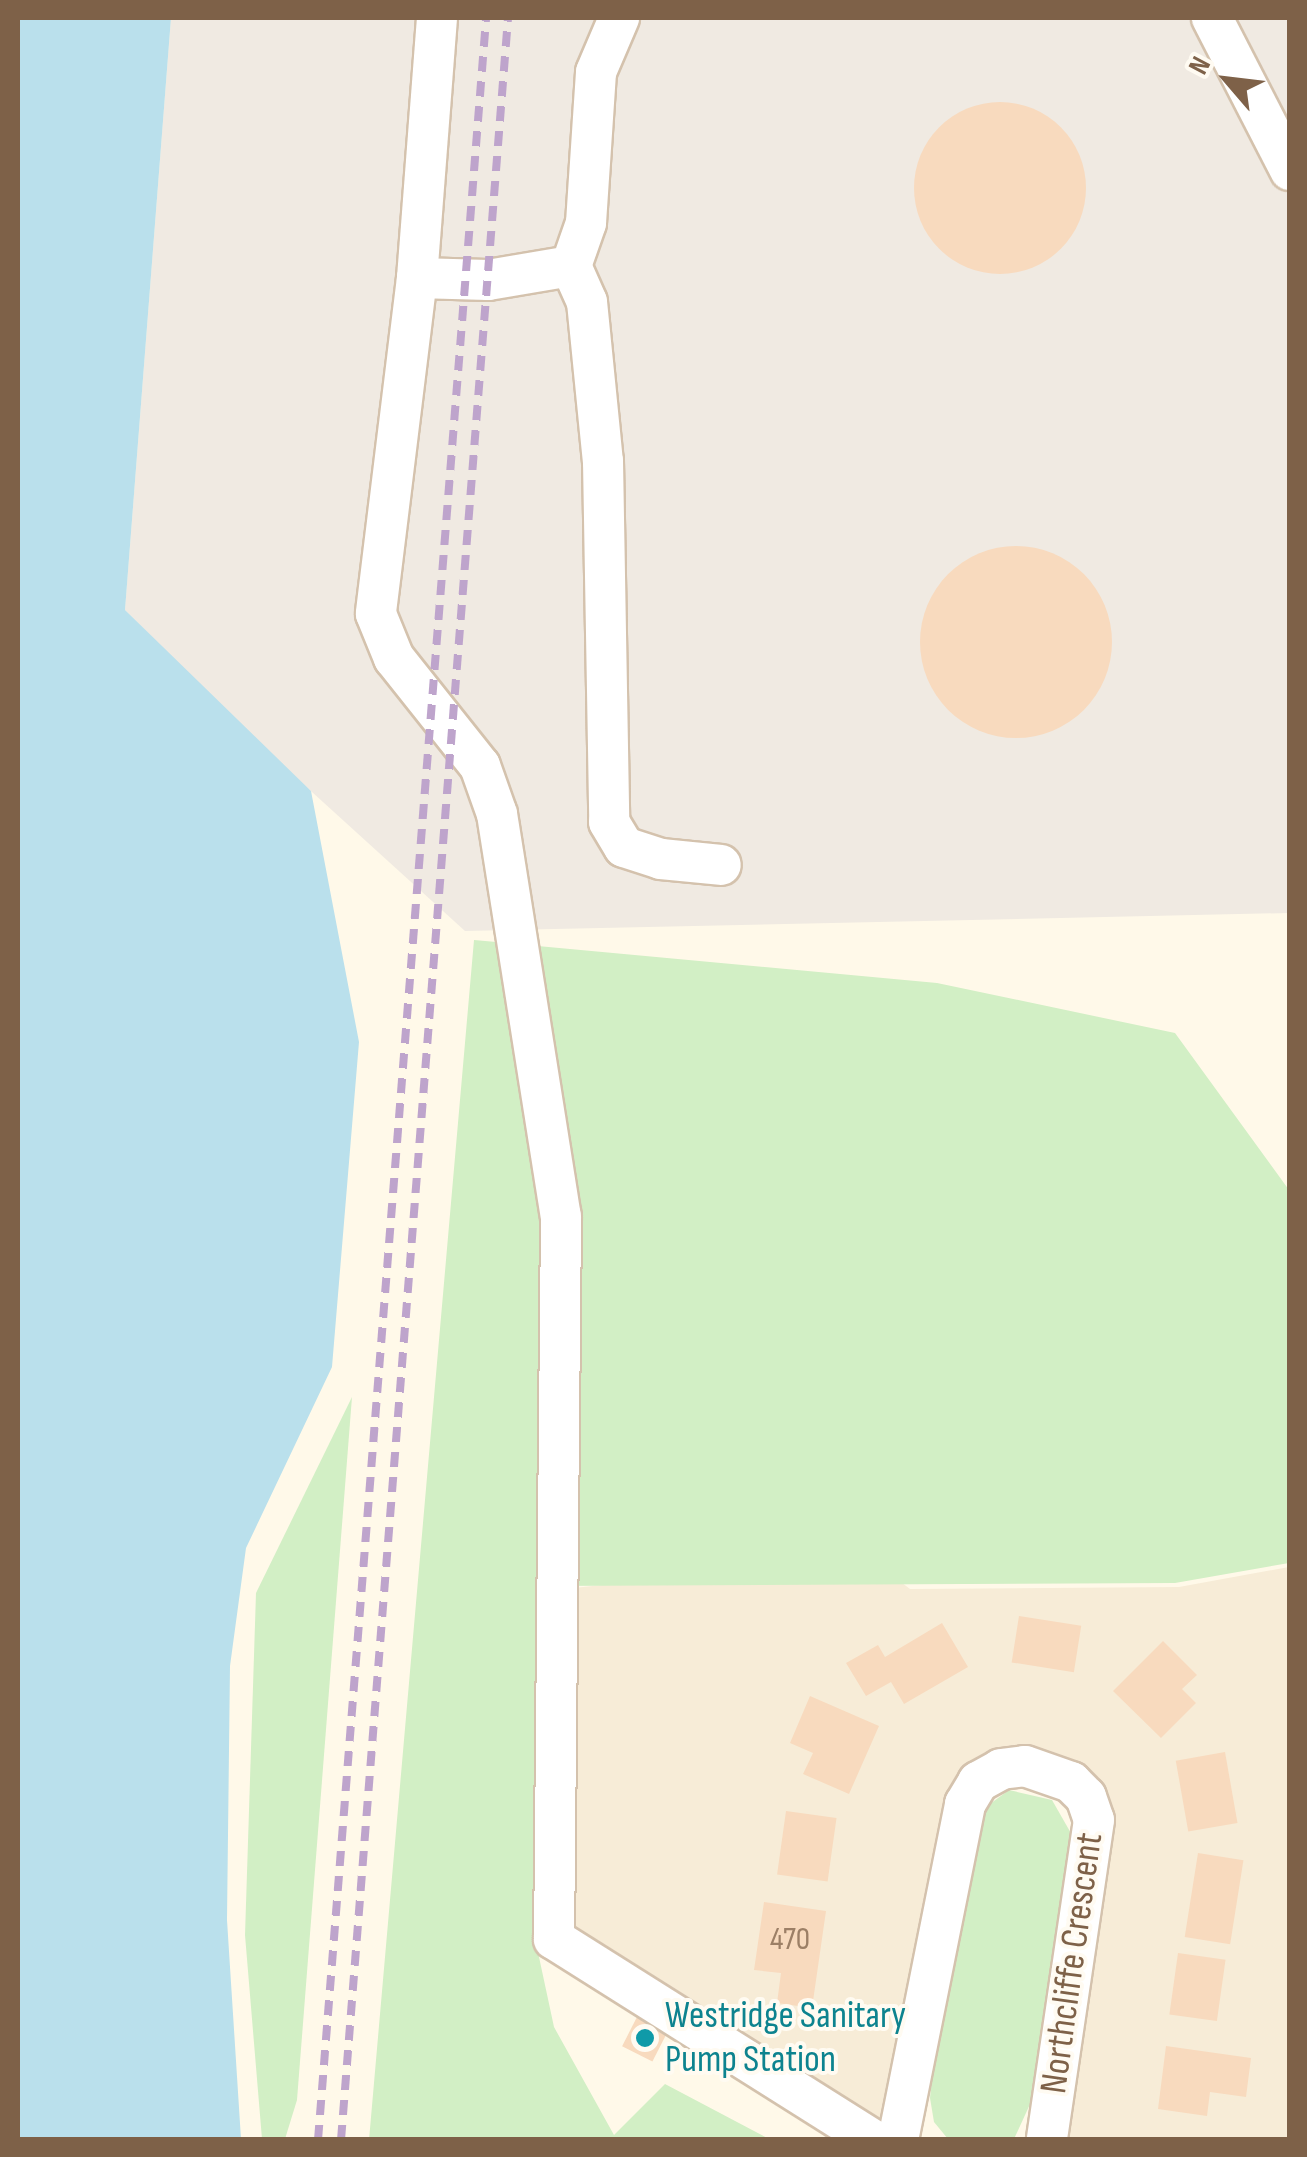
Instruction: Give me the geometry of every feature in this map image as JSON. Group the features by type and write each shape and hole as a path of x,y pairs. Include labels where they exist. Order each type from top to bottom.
{"street":[{"path":"437,18 417,278 376,614 394,658 480,766 497,814 562,1216 554,1940 872,2140"},
{"path":"619,18 596,72 586,222 572,266 587,302 603,461 608,822 624,846 661,859 721,866"},
{"path":"1212,18 1290,170"},
{"path":"417,278 488,280 572,266"},
{"name":"Northcliffe Crescent","path":"898,2140 964,1804 978,1782 1001,1768 1025,1766 1071,1782 1086,1797 1094,1820 1047,2140"}],"shaded area":[{"path":"171,18 1289,18 1289,913 465,931 247,733 125,610"},
{"path":"868,1557 910,1589 1179,1587 1289,1567 1289,2139 1066,2139 1109,1804 1000,1763 893,2139 561,1933 564,1589"}],"green space":[{"path":"474,940 937,983 1175,1033 1289,1190 1289,1563 1175,1583 543,1586 539,1957 554,2027 614,2135 665,2084 769,2139 369,2140"},
{"path":"352,1397 297,2100 285,2139 262,2139 245,1935 256,1593"},
{"path":"1009,1790 1052,1800 1072,1835 1031,2102 1014,2139 948,2139 934,2122 930,2098 938,2015 979,1812"}],"water":[{"path":"18,18 171,18 125,610 311,791 359,1042 332,1367 246,1548 230,1666 227,1920 241,2139 18,2139"}],"building":[{"path":"1000,102 1033,108 1061,127 1080,155 1086,188 1080,221 1061,249 1033,268 1000,274 967,268 939,249 920,221 914,188 920,155 939,127 967,108"},
{"path":"1016,546 1053,553 1084,574 1105,605 1112,642 1105,679 1084,710 1053,731 1016,738 979,731 948,710 927,679 920,642 927,605 948,574 979,553"},
{"path":"1019,1616 1081,1626 1074,1672 1012,1662"},
{"path":"942,1623 968,1667 904,1704 891,1682 866,1696 846,1663 878,1645 885,1657"},
{"path":"1163,1641 1197,1675 1182,1689 1196,1703 1161,1738 1113,1691"},
{"path":"810,1696 879,1726 849,1794 803,1774 813,1753 790,1743"},
{"path":"1225,1752 1238,1823 1188,1832 1176,1761"},
{"path":"786,1811 837,1818 828,1881 777,1874"},
{"path":"1198,1853 1243,1860 1230,1944 1185,1937"},
{"path":"764,1902 826,1911 812,2008 777,2003 781,1973 754,1970"},
{"path":"1178,1953 1226,1960 1217,2021 1169,2014"},
{"name":"Westridge Sanitary Pump Station","path":"638,2015 668,2030 652,2062 622,2046"},
{"path":"1166,2046 1251,2058 1246,2097 1210,2092 1207,2116 1158,2109"}],"railway":[{"path":"318,2140 486,18"},
{"path":"341,2140 508,18"}],"place":[{"name":"Westridge Sanitary Pump Station","path":"645,2038"}]}
